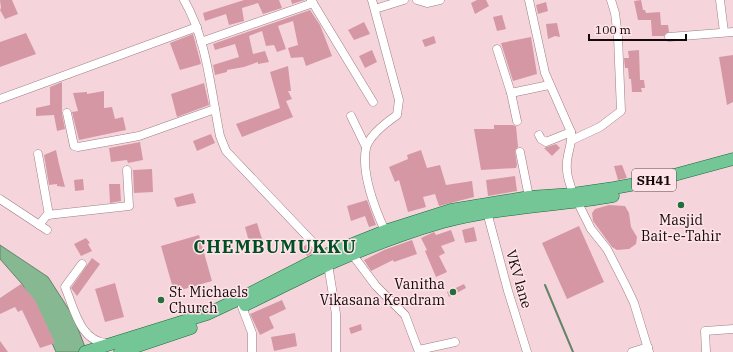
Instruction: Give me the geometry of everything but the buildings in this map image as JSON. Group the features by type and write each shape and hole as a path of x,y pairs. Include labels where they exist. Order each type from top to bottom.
{"main road":[{"name":"SH41","path":"84,352 97,347 117,347 207,314 327,260 385,231 400,231 451,210 528,196 575,198 652,181 733,159"},
{"path":"117,347 211,321 242,307 327,260 352,254 400,231 487,212 575,198 621,194 733,167"}],"street":[{"path":"184,0 197,27 220,136 226,151 327,260 336,314 336,352"},
{"path":"366,147 383,124 397,115 399,100 372,0"},
{"path":"375,9 404,0"},
{"path":"417,0 427,3 440,0"},
{"path":"529,0 549,85 572,136 568,154 567,170 575,198 591,229 607,249 634,303 648,350 632,352"},
{"path":"539,135 541,139 546,142 572,136 600,127 621,111 618,37 611,0"},
{"path":"720,0 724,32"},
{"path":"201,42 312,1 373,102"},
{"path":"0,99 197,27"},
{"path":"669,37 733,32"},
{"path":"497,49 511,93 517,122"},
{"path":"511,93 549,85"},
{"path":"67,113 74,146 78,147 139,136 215,109"},
{"path":"351,116 366,147 365,166 374,204 385,231"},
{"path":"520,152 528,196"},
{"path":"38,154 49,215"},
{"path":"38,225 49,215 129,206 127,170"},
{"path":"0,199 47,230"},
{"name":"VKV lane","path":"487,212 508,291 527,352"},
{"path":"352,254 371,281 405,316 419,351 454,342"},
{"path":"82,264 65,287 79,322 90,338 98,342 117,347"},
{"path":"242,307 252,333 252,352"},
{"path":"706,352 705,331 733,329"}],"shaded area":[{"path":"0,245 48,277 73,316 87,352 56,352 39,314 22,284 0,259"}],"waterway":[{"path":"545,285 573,352"}],"place":[{"name":"Masjid Bait-e-Tahir","path":"681,205"},
{"name":"Vanitha Vikasana Kendram","path":"453,292"},
{"name":"St. Michaels Church","path":"161,300"}],"district":[{"name":"CHEMBUMUKKU","path":"275,247"}]}
